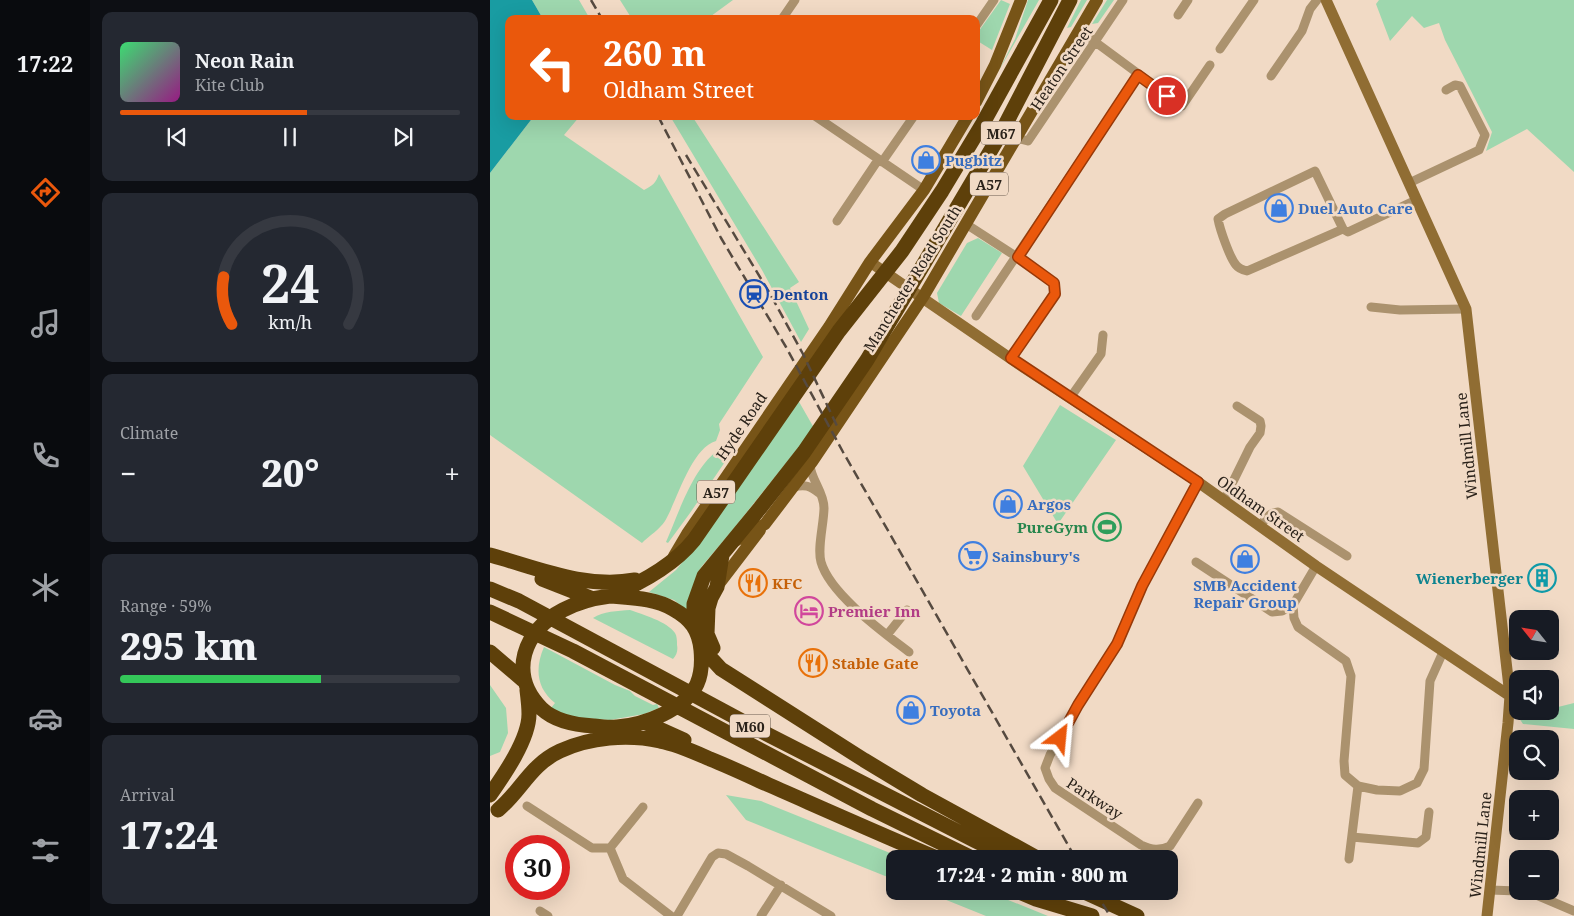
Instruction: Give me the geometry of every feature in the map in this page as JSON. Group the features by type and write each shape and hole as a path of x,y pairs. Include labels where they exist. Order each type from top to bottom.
{"highway":[{"name":"M67","path":"649,578 694,540 767,427 902,251 942,191 983,123 1051,0"},
{"name":"M67","path":"726,549 760,508 809,459 1001,133 1070,0"},
{"name":"A57","path":"724,666 712,647 707,634 708,608 717,587 726,549"},
{"name":"A57","path":"697,632 694,604 698,589 704,576 726,549"},
{"path":"490,556 579,580 603,583 649,578"},
{"path":"490,556 593,599"},
{"path":"490,796 508,769 525,734 529,715 525,684 525,652 543,624 565,609 593,599 610,596 649,578"},
{"name":"M60","path":"490,589 519,601 759,730 994,850"},
{"path":"610,596 645,599 664,604 678,612 697,632 709,656 724,666"},
{"name":"M60","path":"490,612 573,651 872,809 956,850"},
{"path":"494,816 529,764 544,752 579,737 644,722 666,713 686,699 697,684 701,670 697,632"},
{"path":"490,652 525,684 541,708 557,719 570,724 617,727"},
{"name":"M60","path":"724,666 740,680 864,760 922,795 1023,850"},
{"path":"644,722 664,736 697,753 918,850"},
{"path":"494,816 510,800 525,779 541,762 560,751 580,743 595,740 664,736"},
{"path":"1039,900 1092,916"},
{"path":"1061,900 1096,916"},
{"path":"1102,900 1137,916"},
{"path":"1117,900 1146,916"}],"main road":[{"path":"980,95 1021,0"},
{"name":"Manchester Road South","path":"809,459 923,297 1097,0"},
{"name":"Hyde Road","path":"767,427 870,262 924,190 966,120"},
{"name":"A57","path":"717,587 794,486 809,459"},
{"name":"A57","path":"726,549 764,524"}],"street":[{"path":"785,15 795,0"},
{"path":"980,20 994,0"},
{"name":"Heaton Street","path":"1017,138 1028,141 1123,0"},
{"path":"1178,15 1188,0"},
{"path":"1220,49 1254,0"},
{"path":"1271,76 1302,31 1310,9 1316,0"},
{"name":"Windmill Lane","path":"1326,0 1466,309 1509,687"},
{"path":"1079,30 1182,106 1210,65"},
{"path":"976,316 1018,257 1138,75"},
{"path":"1409,183 1479,150 1485,135 1460,86 1455,85 1446,90"},
{"path":"821,120 924,190"},
{"path":"837,221 911,120"},
{"path":"1342,229 1247,271 1242,270 1236,265 1220,229 1218,219 1315,171 1342,229 1348,232 1416,200"},
{"path":"966,224 1018,257 1054,283 1055,294 1011,358"},
{"name":"Oldham Street","path":"870,262 1070,398 1198,482 1316,566 1509,695"},
{"path":"1372,307 1400,310 1466,309"},
{"path":"1070,398 1100,354 1103,335"},
{"path":"1224,500 1250,447 1260,433 1261,426 1260,421 1237,406"},
{"path":"809,459 810,473 822,495 824,507 820,554 821,562 827,574 839,592 909,652"},
{"name":"Parkway","path":"1198,482 1142,586 1117,644 1078,705 1050,755 1045,768 1055,788 1141,845 1153,850 1170,846 1198,804"},
{"path":"794,486 803,484 811,486 822,495"},
{"path":"1260,526 1272,512 1278,512 1347,556"},
{"path":"1196,562 1272,612 1282,611 1293,605 1316,566"},
{"path":"1293,605 1294,618 1298,628 1346,661 1351,676 1344,761 1345,775 1358,786 1377,790 1400,791 1416,783 1424,769 1430,681 1443,652"},
{"path":"887,635 907,610"},
{"name":"Windmill Lane","path":"1487,916 1509,710"},
{"path":"1349,859 1358,786"},
{"path":"527,806 592,848 610,848"},
{"path":"610,848 643,807"},
{"path":"1352,837 1418,842 1426,837 1429,812"},
{"path":"610,848 623,878 671,916"},
{"path":"677,916 712,857 718,853 726,854 831,916"},
{"path":"761,916 781,885"},
{"path":"1490,890 1509,891"},
{"path":"1548,900 1574,911"}],"green space":[{"path":"532,0 579,0 588,15 541,15"},
{"path":"620,0 733,0 712,15 629,15"},
{"path":"1001,0 1010,4 992,50 980,42 980,29"},
{"path":"1028,0 1039,0 997,74 1015,39"},
{"path":"1081,0 1087,0 1071,27 1067,28"},
{"path":"1107,0 1114,0 1098,23 1092,24"},
{"path":"1379,0 1574,0 1574,172 1527,129 1486,151 1492,132 1445,40 1439,23 1424,28 1412,16 1390,41 1376,4"},
{"path":"531,120 577,120 564,135 644,190 657,180 659,174 763,357 719,424 720,430 716,441 707,446 692,464 665,521 642,543 490,435 490,173"},
{"path":"672,120 695,120 799,282 790,288 809,329 801,342 762,270"},
{"path":"978,238 1002,253 961,316 939,303 937,293 967,243"},
{"path":"798,400 814,428 702,566 697,574 690,613 674,600 649,592 676,570 689,554"},
{"path":"1060,405 1116,440 1058,524 1023,466"},
{"path":"716,452 723,453 727,459 668,543 666,542 693,481 707,460"},
{"path":"630,610 654,619 672,629 676,636 677,647 673,659 593,618 606,613"},
{"path":"544,647 630,691 635,696 653,705 657,704 659,708 644,714 610,720 570,717 551,708 555,703 544,691 539,677 539,662"},
{"path":"490,685 506,708 508,733 500,752 490,756"},
{"path":"1574,703 1574,729 1523,724 1520,720 1559,720 1559,707"},
{"path":"726,795 761,801 886,851 886,876 746,820"},
{"path":"946,900 1008,900 1048,916 986,916"}],"water":[{"path":"490,0 532,0 541,15 505,15 505,120 531,120 490,173"}],"railway":[{"path":"591,0 600,15"},
{"path":"660,120 721,238 786,347 843,452 1071,850"},
{"path":"686,155 769,292 803,354 837,426"},
{"path":"1100,900 1110,916"}],"place":[{"name":"Pugbitz","path":"926,160"},
{"name":"Duel Auto Care","path":"1279,208"},
{"name":"Denton","path":"754,294"},
{"name":"Argos","path":"1008,504"},
{"name":"PureGym","path":"1107,527"},
{"name":"Sainsbury's","path":"973,556"},
{"name":"SMB Accident Repair Group","path":"1245,559"},
{"name":"Wienerberger","path":"1542,578"},
{"name":"KFC","path":"753,583"},
{"name":"Premier Inn","path":"809,611"},
{"name":"Stable Gate","path":"813,663"},
{"name":"Toyota","path":"911,710"}],"route":[{"path":"1060,738 1078,705 1117,644 1142,586 1198,482 1011,358 1055,294 1054,283 1018,257 1138,75 1167,96"}]}
